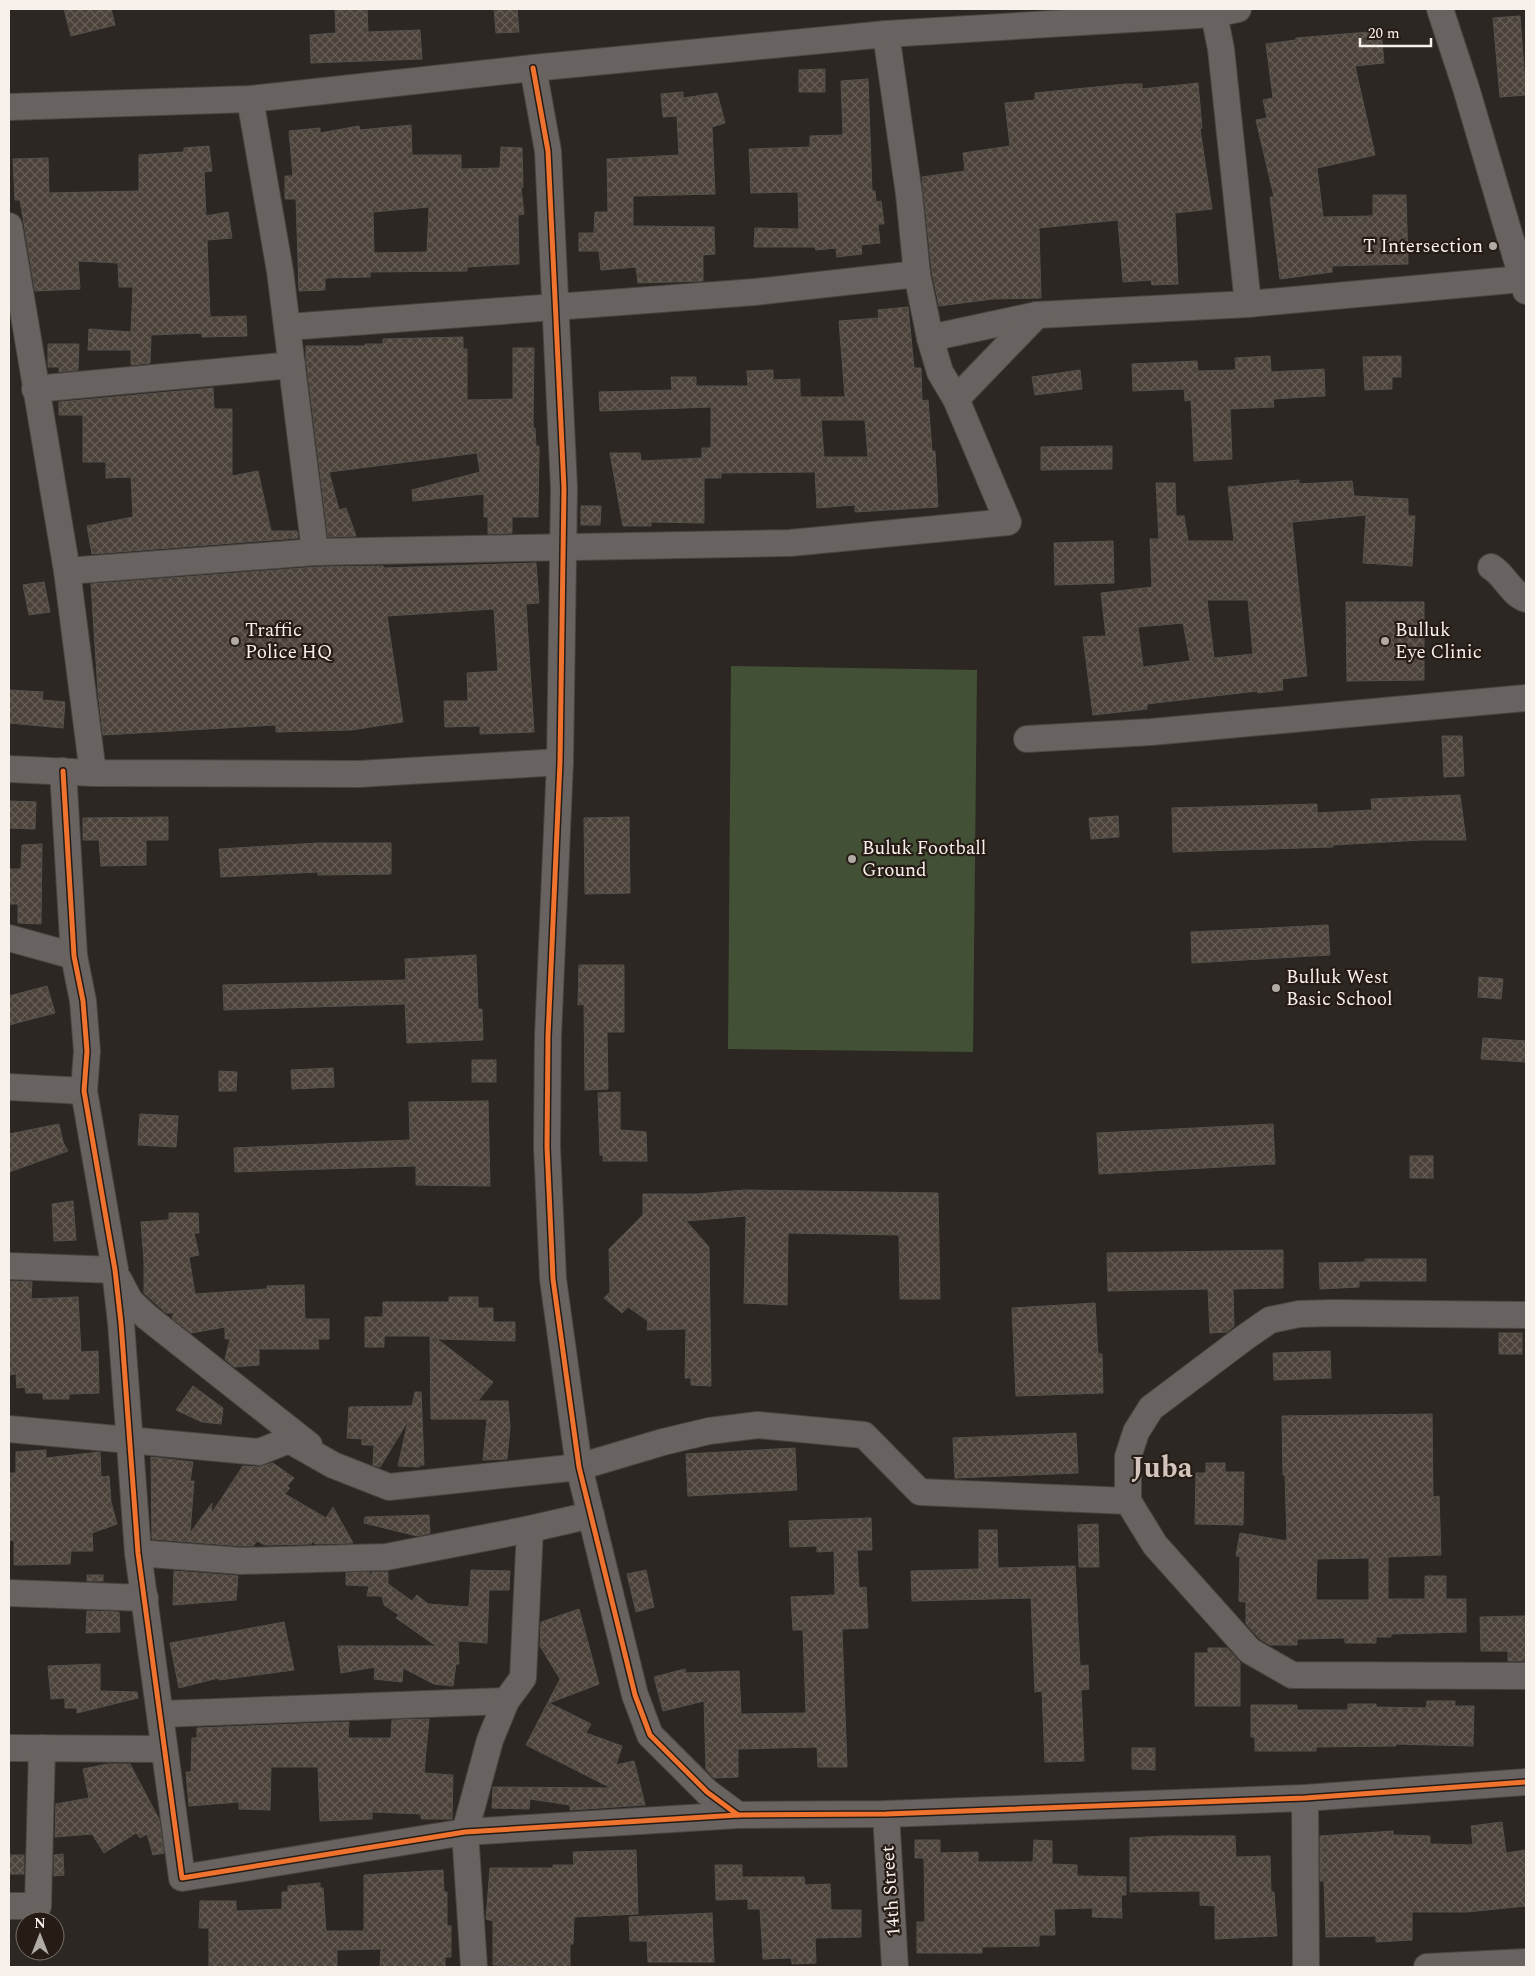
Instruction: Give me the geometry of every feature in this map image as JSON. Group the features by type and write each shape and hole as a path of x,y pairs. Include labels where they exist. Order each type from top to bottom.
{"street":[{"path":"930,338 1037,316 1524,285 1466,88 1440,9"},
{"path":"9,107 250,99 533,68 886,34 1226,11 1221,49 1248,304"},
{"path":"67,572 315,552 790,542 1008,522 956,399 940,372 930,338 917,274 909,194 886,34"},
{"path":"533,68 548,151 564,488 559,686 560,762 548,1036 547,1147 553,1279 579,1468 635,1695 650,1735 707,1792 738,1815"},
{"path":"250,99 272,216 288,327 315,552"},
{"path":"9,226 34,389 67,572 92,773"},
{"path":"288,327 755,292 917,274"},
{"path":"956,399 1037,316"},
{"path":"34,389 292,365"},
{"path":"1491,567 1499,572 1520,597 1526,600"},
{"path":"1027,739 1151,732 1526,698"},
{"path":"9,769 92,773 359,774 560,762"},
{"path":"63,771 74,956 83,1001 87,1051 84,1091 115,1270 121,1323 138,1554 182,1878 465,1832 738,1815 886,1814 1304,1798 1526,1782"},
{"path":"9,938 74,956"},
{"path":"9,1087 84,1091"},
{"path":"9,1266 115,1270"},
{"path":"115,1270 130,1301 147,1317 333,1465"},
{"path":"1526,1315 1299,1314 1270,1320 1151,1408 1136,1432 1128,1457 1128,1501 1155,1545 1250,1651 1292,1675 1526,1676"},
{"path":"9,1429 259,1452 288,1440 333,1465 389,1486 579,1468 663,1442 710,1431 758,1426 864,1435 920,1492 1128,1501"},
{"path":"138,1554 241,1561 386,1557 591,1515"},
{"path":"474,1967 465,1832 490,1740 506,1701 523,1678 530,1529"},
{"path":"9,1593 145,1598"},
{"path":"160,1714 506,1701"},
{"path":"9,1748 163,1749"},
{"path":"9,1906 38,1906 42,1748"},
{"path":"1304,1798 1306,1967"},
{"name":"14th Street","path":"886,1814 896,1967"},
{"path":"1427,1967 1526,1962"}],"green space":[{"name":"Buluk Football Ground","path":"731,666 977,670 973,1052 728,1049"}],"building":[{"path":"64,9 111,9 115,25 71,36"},
{"path":"367,9 368,32 420,30 422,59 311,63 310,35 336,33 335,10"},
{"path":"494,9 517,9 519,32 496,33"},
{"path":"1520,16 1526,95 1500,97 1493,18"},
{"path":"1381,31 1384,63 1355,66 1375,155 1317,168 1323,217 1373,216 1373,195 1406,195 1408,264 1332,266 1332,272 1280,279 1270,197 1274,197 1256,120 1267,118 1263,100 1273,98 1266,44 1296,40 1296,38"},
{"path":"825,69 825,92 799,92 799,70"},
{"path":"868,79 872,191 875,191 876,202 881,201 884,224 878,224 880,243 861,245 862,254 837,257 836,248 816,250 815,247 754,247 755,228 799,229 798,192 751,193 749,149 810,147 810,136 843,135 841,81"},
{"path":"1198,83 1202,128 1200,129 1212,209 1175,213 1178,284 1152,285 1151,280 1123,282 1118,220 1039,228 1041,298 993,299 939,306 932,272 922,177 965,171 963,153 1010,146 1005,103 1035,100 1035,93 1126,84 1142,84 1142,89"},
{"path":"683,92 683,98 717,93 725,123 712,127 715,194 633,196 633,226 714,227 715,254 703,255 703,281 638,283 636,267 601,270 599,251 579,251 579,233 594,233 595,212 608,212 607,159 679,155 677,116 663,117 661,94"},
{"path":"411,125 412,155 461,155 461,169 500,168 501,147 522,148 523,187 521,188 524,214 518,215 519,264 467,267 467,271 370,272 370,277 325,278 325,290 299,291 296,199 285,199 285,176 293,176 289,131 320,128 320,133 359,126 360,130","holes":["429,207 427,252 374,253 373,212"]},
{"path":"209,146 212,171 204,172 206,216 228,212 232,238 207,240 210,317 246,316 247,336 202,337 202,333 151,335 150,363 131,365 131,350 88,350 89,329 131,332 133,287 119,287 118,263 78,261 80,289 35,291 20,200 15,200 13,159 48,158 49,193 139,191 139,155 184,152 184,148"},
{"path":"908,307 914,368 921,368 922,401 928,400 932,451 935,451 938,507 855,512 855,505 817,508 815,472 721,473 721,478 704,478 704,523 651,522 651,526 623,526 610,453 640,453 641,461 702,458 702,448 711,448 711,407 600,411 599,392 672,390 671,377 696,377 696,386 748,386 747,371 773,370 773,380 800,379 800,397 845,397 839,321 879,318 878,310","holes":["821,420 865,420 868,457 824,457"]},
{"path":"463,337 463,349 467,349 467,400 513,399 513,348 534,348 533,428 535,428 536,446 539,446 538,517 512,517 512,533 488,534 488,517 484,517 484,494 413,501 412,490 480,472 477,453 329,472 339,510 346,508 356,536 328,537 306,346 365,346 365,344 383,344 383,339"},
{"path":"48,344 79,344 78,370 59,372 59,367 48,367"},
{"path":"1270,356 1271,372 1324,369 1325,396 1273,399 1274,407 1230,409 1232,459 1194,461 1191,400 1185,401 1184,389 1133,391 1132,364 1197,361 1198,371 1236,370 1235,358"},
{"path":"1401,356 1401,377 1392,377 1392,389 1365,390 1363,357"},
{"path":"1080,370 1082,389 1035,395 1032,377"},
{"path":"213,388 214,409 232,409 232,476 258,471 271,531 297,531 298,538 92,554 87,526 133,517 131,477 106,478 106,462 83,462 83,415 59,415 59,402"},
{"path":"1112,446 1112,469 1041,470 1041,447"},
{"path":"1299,480 1299,484 1352,481 1354,496 1408,499 1408,516 1415,516 1412,566 1363,563 1366,515 1292,522 1307,676 1282,679 1283,690 1258,693 1257,691 1147,704 1147,709 1093,715 1083,637 1106,636 1101,593 1152,587 1150,539 1159,539 1156,483 1175,483 1176,516 1184,516 1188,541 1234,541 1228,487","holes":["1207,600 1248,600 1253,654 1214,658","1183,623 1190,661 1143,667 1138,627"]},
{"path":"581,506 601,506 600,525 581,525"},
{"path":"1113,541 1114,583 1055,585 1054,543"},
{"path":"536,563 539,603 526,604 534,732 480,734 480,726 445,727 444,701 468,701 467,673 498,671 494,609 387,616 403,722 351,730 276,732 276,725 103,735 98,692 91,584 316,567 383,566 384,568"},
{"path":"44,582 50,612 29,615 23,585"},
{"name":"Bulluk Eye Clinic","path":"1346,602 1424,602 1424,680 1347,681"},
{"path":"9,690 43,692 42,700 65,702 63,728 9,723"},
{"path":"1442,736 1462,736 1464,776 1444,777"},
{"path":"1460,795 1466,840 1422,840 1333,845 1333,847 1173,852 1172,808 1317,804 1317,813 1372,810 1371,799"},
{"path":"9,801 36,802 35,829 9,828"},
{"path":"1118,816 1119,837 1091,839 1089,818"},
{"path":"168,817 168,840 146,840 146,865 101,866 99,840 83,840 83,818"},
{"path":"629,817 630,893 585,894 584,818"},
{"path":"318,843 391,843 391,874 318,875 318,872 221,877 219,849"},
{"path":"42,844 41,924 18,923 18,904 9,904 9,869 21,869 22,845"},
{"path":"1328,925 1330,955 1192,963 1191,932"},
{"path":"476,955 478,1009 482,1009 483,1040 407,1043 405,1004 224,1010 223,985 406,980 405,959"},
{"path":"579,965 624,965 624,1032 607,1032 608,1089 585,1090 584,1004 578,1005"},
{"path":"1479,977 1503,979 1501,999 1478,997"},
{"path":"47,986 55,1013 9,1025 9,996"},
{"path":"1483,1038 1526,1041 1526,1062 1481,1059"},
{"path":"472,1060 496,1060 496,1082 472,1082"},
{"path":"333,1068 334,1087 292,1089 291,1070"},
{"path":"219,1071 237,1072 236,1091 219,1091"},
{"path":"620,1092 620,1130 646,1132 647,1161 603,1161 603,1155 600,1155 598,1093"},
{"path":"488,1101 490,1186 416,1185 416,1166 235,1172 234,1148 410,1140 409,1102"},
{"path":"140,1114 178,1116 176,1147 138,1145"},
{"path":"59,1124 63,1142 68,1151 9,1172 9,1134"},
{"path":"1273,1124 1275,1164 1099,1174 1097,1133"},
{"path":"1410,1156 1433,1156 1433,1178 1410,1178"},
{"path":"744,1190 938,1193 940,1299 900,1299 899,1235 788,1233 787,1305 744,1303 746,1216 686,1221 709,1247 711,1386 691,1385 691,1378 685,1378 686,1329 647,1330 648,1321 628,1307 622,1313 604,1298 610,1292 609,1249 643,1215 643,1194 697,1194"},
{"path":"73,1201 76,1240 54,1241 52,1204"},
{"path":"169,1213 198,1213 199,1233 194,1233 199,1255 189,1257 195,1294 267,1289 267,1286 304,1285 305,1319 329,1319 329,1339 318,1339 319,1349 259,1349 259,1365 234,1367 225,1359 230,1339 225,1339 225,1327 191,1333 172,1318 174,1313 166,1313 144,1293 141,1222 169,1220"},
{"path":"1283,1250 1283,1288 1233,1289 1234,1326 1227,1332 1210,1333 1208,1289 1108,1291 1107,1253"},
{"path":"1365,1259 1426,1259 1426,1281 1359,1281 1359,1287 1320,1289 1319,1263 1365,1262"},
{"path":"9,1281 32,1282 31,1299 78,1297 81,1352 98,1351 99,1393 69,1394 69,1399 43,1399 43,1393 26,1393 25,1387 17,1388 16,1374 9,1375"},
{"path":"449,1297 478,1297 478,1308 493,1308 493,1322 515,1322 515,1341 437,1339 493,1382 478,1401 508,1401 510,1427 507,1459 483,1460 487,1419 431,1419 430,1336 384,1336 384,1347 365,1347 365,1317 383,1317 383,1302 449,1302"},
{"path":"1095,1303 1098,1354 1102,1354 1103,1393 1016,1396 1012,1308"},
{"path":"1499,1333 1522,1333 1522,1354 1499,1354"},
{"path":"1330,1351 1331,1378 1274,1380 1273,1353"},
{"path":"193,1386 223,1408 221,1424 202,1422 176,1410"},
{"path":"415,1392 421,1392 424,1465 419,1465 419,1467 398,1466 408,1421 380,1467 373,1465 374,1445 362,1445 362,1439 347,1438 349,1407 412,1406"},
{"path":"1432,1414 1433,1497 1439,1496 1441,1555 1388,1557 1388,1599 1425,1599 1425,1576 1446,1576 1446,1599 1466,1599 1466,1632 1391,1634 1391,1637 1376,1637 1376,1643 1345,1643 1345,1638 1297,1639 1297,1645 1270,1645 1260,1639 1246,1624 1246,1602 1239,1601 1240,1556 1236,1556 1240,1533 1287,1541 1282,1416","holes":["1369,1558 1369,1600 1316,1600 1317,1559"]},
{"path":"1076,1433 1078,1473 955,1478 953,1438"},
{"path":"795,1448 797,1490 688,1496 686,1454"},
{"path":"46,1450 46,1458 100,1452 101,1477 109,1476 111,1502 117,1524 92,1533 93,1551 71,1551 70,1564 14,1565 14,1540 9,1541 9,1473 16,1473 16,1452"},
{"path":"151,1457 193,1462 190,1481 194,1481 190,1533 212,1503 211,1514 243,1466 258,1467 273,1463 294,1478 287,1486 290,1488 285,1494 326,1518 333,1507 353,1543 315,1544 313,1541 311,1544 265,1545 257,1541 253,1546 241,1546 152,1539"},
{"path":"1206,1463 1225,1463 1225,1472 1244,1472 1243,1525 1195,1524 1196,1473 1206,1473"},
{"path":"429,1515 430,1533 417,1536 364,1523 365,1517"},
{"path":"871,1518 872,1550 857,1550 859,1588 866,1587 868,1628 842,1629 847,1767 818,1767 817,1747 738,1749 738,1777 714,1778 706,1769 704,1701 663,1711 654,1677 685,1669 686,1673 739,1671 741,1714 806,1713 803,1630 793,1630 791,1597 835,1595 834,1551 817,1552 817,1546 790,1547 789,1521"},
{"path":"1098,1524 1099,1567 1079,1567 1078,1525"},
{"path":"979,1530 997,1530 998,1568 1075,1566 1080,1666 1088,1665 1089,1689 1081,1690 1084,1761 1045,1762 1042,1691 1035,1692 1031,1598 912,1601 911,1571 979,1569"},
{"path":"471,1570 510,1571 509,1590 489,1590 487,1643 458,1641 459,1664 456,1664 453,1686 434,1684 403,1668 402,1682 374,1679 375,1667 341,1673 338,1646 436,1646 396,1618 399,1615 384,1605 382,1596 367,1596 369,1586 346,1585 346,1573 369,1572 371,1577 372,1572 388,1572 388,1584 412,1601 417,1595 428,1604 469,1607"},
{"path":"646,1570 654,1607 636,1612 627,1574"},
{"path":"174,1571 238,1576 236,1600 173,1605"},
{"path":"87,1575 103,1575 103,1581 87,1581"},
{"path":"579,1609 599,1684 549,1703 591,1724 586,1733 622,1746 616,1765 634,1761 645,1805 570,1810 570,1805 530,1799 529,1809 492,1808 493,1787 611,1788 526,1745 560,1679 540,1646 541,1622"},
{"path":"87,1611 119,1612 120,1632 86,1633"},
{"path":"1526,1616 1526,1661 1508,1661 1508,1651 1481,1651 1480,1617"},
{"path":"284,1622 294,1670 219,1680 218,1678 179,1688 170,1643"},
{"path":"1208,1648 1227,1648 1240,1662 1240,1706 1195,1706 1195,1653 1208,1653"},
{"path":"100,1664 100,1691 137,1692 138,1698 77,1713 77,1708 65,1708 65,1698 51,1699 48,1666"},
{"path":"1427,1701 1455,1701 1455,1706 1474,1706 1473,1746 1396,1744 1396,1746 1316,1747 1316,1751 1255,1751 1255,1737 1251,1737 1251,1705 1297,1705 1297,1710 1348,1710 1348,1704 1376,1704 1376,1707 1426,1708"},
{"path":"429,1719 424,1773 453,1775 452,1819 421,1819 421,1814 372,1812 372,1819 320,1821 318,1767 271,1767 270,1810 239,1809 239,1802 189,1806 186,1772 191,1772 192,1738 197,1738 197,1728 349,1722 348,1738 391,1738 392,1720"},
{"path":"1132,1748 1155,1748 1155,1770 1132,1769"},
{"path":"108,1764 130,1764 159,1819 164,1853 153,1855 147,1834 140,1838 136,1833 104,1853 92,1834 55,1837 56,1804 89,1798 83,1769"},
{"path":"1502,1822 1506,1853 1526,1850 1526,1906 1467,1912 1412,1912 1412,1940 1376,1942 1376,1936 1326,1937 1324,1881 1320,1881 1320,1836 1393,1831 1393,1835 1430,1836 1430,1844 1473,1845 1471,1826"},
{"path":"1235,1836 1236,1857 1270,1856 1271,1892 1274,1892 1277,1936 1215,1939 1215,1906 1200,1905 1200,1891 1130,1892 1130,1838"},
{"path":"915,1840 940,1840 940,1853 978,1852 978,1862 1033,1862 1034,1840 1052,1841 1052,1864 1077,1865 1077,1876 1126,1877 1126,1895 1121,1895 1122,1918 1092,1917 1093,1908 1054,1909 1055,1935 1039,1935 1039,1946 982,1947 982,1953 917,1953 917,1922 925,1922 924,1858 915,1858"},
{"path":"636,1850 638,1914 574,1917 573,1944 570,1944 570,1967 493,1965 493,1921 486,1919 490,1868 553,1868 553,1865 574,1865 573,1852"},
{"path":"63,1854 64,1875 54,1876 54,1855"},
{"path":"9,1855 24,1855 24,1874 9,1874"},
{"path":"715,1865 742,1865 742,1877 804,1877 805,1885 830,1884 831,1910 861,1910 861,1937 815,1938 816,1963 792,1964 791,1958 763,1959 760,1909 748,1909 748,1899 716,1900"},
{"path":"443,1870 444,1892 447,1892 447,1926 451,1926 451,1957 445,1957 445,1967 380,1967 381,1949 337,1950 337,1967 209,1967 209,1928 199,1928 200,1901 236,1901 236,1911 282,1909 282,1892 288,1892 288,1886 320,1883 320,1888 323,1888 326,1931 364,1931 364,1875"},
{"path":"712,1913 714,1962 648,1962 647,1941 630,1941 629,1917"}],"cycle path":[{"path":"533,68 548,151 564,488 560,762 548,1036 547,1147 553,1279 579,1467 635,1695 650,1735 707,1792 738,1815"},
{"path":"63,771 74,956 83,1001 87,1051 84,1091 115,1270 121,1323 138,1553 182,1878 465,1832 738,1815 886,1814 1305,1798 1526,1782"}],"place":[{"name":"T Intersection","path":"1493,246"},
{"name":"Traffic Police HQ","path":"235,641"},
{"name":"Bulluk Eye Clinic","path":"1385,641"},
{"name":"Buluk Football Ground","path":"852,859"},
{"name":"Bulluk West Basic School","path":"1276,988"}],"district":[{"name":"Juba","path":"1162,1468"}]}
